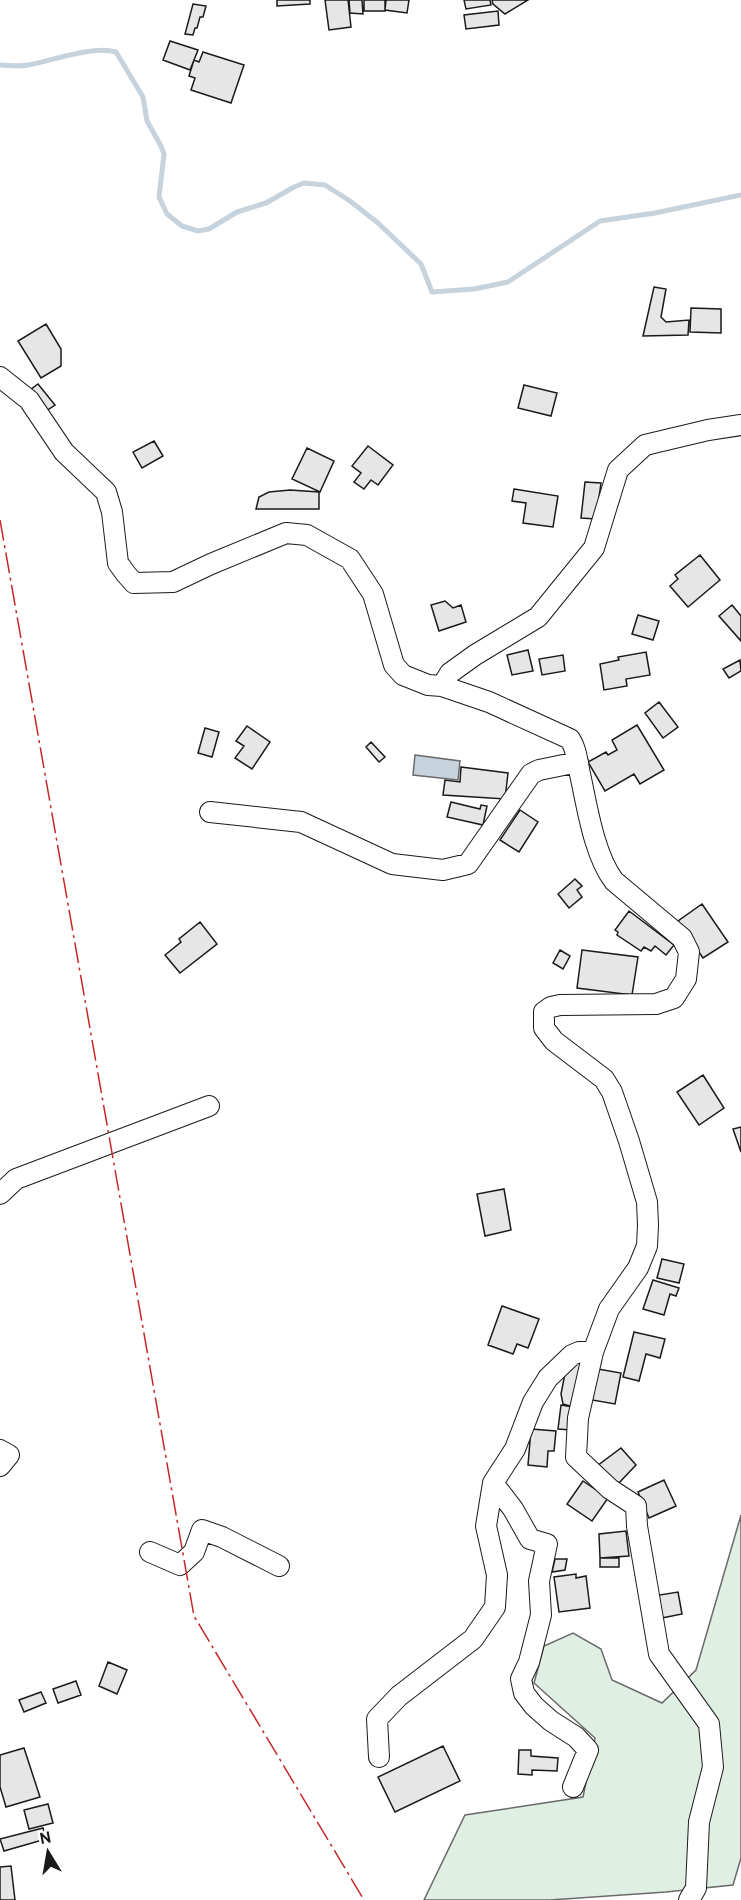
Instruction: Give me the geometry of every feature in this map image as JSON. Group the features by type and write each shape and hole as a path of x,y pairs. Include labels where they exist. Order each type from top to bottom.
{"street":[{"path":"0,377 28,400 64,452 106,492 112,512 118,563 134,583 173,582 286,533 307,535 350,559 373,594 394,665 403,675 428,685 442,686 489,702 570,739 576,749 591,824 608,872 614,880 682,938 689,952 686,979 674,998 656,1004 561,1005 551,1007 544,1012 544,1028 554,1041 603,1079 612,1092 647,1202 647,1246 638,1268 609,1309 593,1352 579,1418 576,1457 610,1489 636,1506 637,1526 658,1654 709,1724 713,1767 699,1822 696,1888 688,1900"},
{"path":"442,686 450,673 475,655 538,617 594,548 618,470 645,445 708,430 741,425"},
{"path":"210,812 301,822 392,864 443,870 468,864 531,774 539,770 578,762"},
{"path":"0,1194 16,1179 209,1106"},
{"path":"379,1756 377,1719 399,1696 473,1640 495,1607 497,1575 486,1526 493,1483 515,1449 533,1402 548,1378 572,1355 579,1352 593,1352"},
{"path":"0,1450 9,1455 0,1466"},
{"path":"493,1483 513,1509 530,1539 547,1544 539,1581 541,1615 529,1662 521,1679 524,1693 534,1706 551,1721 576,1737 588,1749 573,1788"},
{"path":"150,1552 180,1564 194,1552 202,1530 222,1537 279,1566"}],"green space":[{"path":"741,1515 741,1858 733,1885 550,1900 424,1900 465,1815 583,1797 595,1738 534,1683 544,1646 573,1633 601,1649 612,1680 662,1703 696,1670"}],"shaded area":[{"path":"415,755 460,761 458,780 413,775"}],"building":[{"path":"277,0 310,0 310,4 277,6"},
{"path":"325,0 348,0 351,27 329,30"},
{"path":"349,0 362,0 363,14 350,13"},
{"path":"364,0 385,0 385,11 364,11"},
{"path":"386,0 409,0 407,13 385,10"},
{"path":"464,0 490,0 491,5 466,9"},
{"path":"492,0 528,0 505,14 493,4"},
{"path":"193,4 206,6 193,35 185,34"},
{"path":"498,11 499,25 466,29 464,15"},
{"path":"170,41 198,50 190,70 163,60"},
{"path":"203,52 244,65 231,103 191,90 195,78 189,76 194,60 199,62"},
{"path":"654,287 666,289 661,317 666,322 689,320 688,335 643,336"},
{"path":"691,308 721,309 721,333 690,332"},
{"path":"46,324 61,349 61,366 41,378 18,341"},
{"path":"38,384 55,405 46,411 30,390"},
{"path":"524,385 557,393 551,416 518,408"},
{"path":"154,441 163,456 142,468 133,452"},
{"path":"368,446 393,465 378,485 371,480 364,489 354,482 361,473 352,466"},
{"path":"307,448 334,461 320,492 292,479"},
{"path":"585,482 601,483 596,519 581,518"},
{"path":"514,489 558,496 553,527 523,523 526,503 512,501"},
{"path":"290,490 319,492 319,509 256,509 259,497 269,492"},
{"path":"700,555 720,580 688,607 670,586 678,579 675,575"},
{"path":"445,601 453,608 461,605 466,622 439,631 431,605"},
{"path":"732,605 741,616 741,641 719,616"},
{"path":"638,615 659,621 653,640 632,634"},
{"path":"528,650 533,671 512,675 507,655"},
{"path":"646,652 650,675 626,679 627,686 604,690 600,664 619,660 618,657"},
{"path":"563,655 565,671 542,675 539,659"},
{"path":"740,660 741,671 729,678 723,669"},
{"path":"659,702 678,727 663,738 645,713"},
{"path":"637,725 664,770 640,784 634,774 605,791 588,762 606,752 608,755 617,750 612,740"},
{"path":"247,726 270,742 252,769 235,758 244,746 236,741"},
{"path":"205,728 219,732 212,757 198,753"},
{"path":"371,742 385,757 379,762 366,747"},
{"path":"461,767 508,773 505,799 443,795 445,780 460,782"},
{"path":"451,802 480,809 481,805 487,806 483,825 447,817"},
{"path":"520,810 538,822 519,852 500,840"},
{"path":"575,879 582,886 577,890 582,897 569,908 558,894"},
{"path":"702,904 728,942 703,958 678,921"},
{"path":"629,911 674,945 666,955 655,946 651,951 644,947 641,951 617,935 618,932 615,930"},
{"path":"200,922 217,944 180,973 165,955 181,942 179,939"},
{"path":"560,950 570,956 563,969 553,963"},
{"path":"582,950 638,957 632,995 577,988"},
{"path":"703,1075 724,1108 699,1125 677,1092"},
{"path":"741,1127 741,1152 733,1129"},
{"path":"504,1189 511,1230 485,1236 477,1194"},
{"path":"662,1259 684,1264 679,1283 657,1278"},
{"path":"653,1280 679,1288 676,1296 670,1294 664,1315 643,1309"},
{"path":"502,1306 539,1319 528,1348 517,1344 513,1354 488,1345"},
{"path":"634,1332 665,1339 660,1358 646,1354 639,1381 623,1377"},
{"path":"578,1360 585,1362 573,1407 563,1404 561,1394 566,1368"},
{"path":"598,1369 621,1373 615,1404 592,1400"},
{"path":"561,1405 573,1407 571,1430 558,1429"},
{"path":"531,1429 556,1431 554,1451 548,1451 547,1467 528,1465"},
{"path":"621,1448 636,1465 617,1485 593,1469"},
{"path":"664,1480 676,1506 649,1518 638,1492"},
{"path":"583,1481 608,1498 592,1521 567,1504"},
{"path":"626,1531 629,1556 600,1558 599,1534"},
{"path":"600,1558 619,1558 619,1567 600,1567"},
{"path":"555,1559 567,1559 565,1570 552,1572"},
{"path":"576,1574 576,1578 586,1576 590,1608 559,1612 554,1577"},
{"path":"678,1592 682,1614 657,1619 653,1596"},
{"path":"108,1662 127,1670 117,1694 99,1686"},
{"path":"76,1681 81,1695 58,1703 53,1689"},
{"path":"41,1692 46,1703 24,1712 19,1700"},
{"path":"443,1746 460,1781 395,1812 378,1777"},
{"path":"24,1748 40,1797 6,1807 0,1787 0,1755"},
{"path":"519,1750 531,1750 531,1756 558,1758 557,1771 532,1770 532,1775 518,1774"},
{"path":"48,1804 53,1823 29,1829 24,1810"},
{"path":"43,1828 46,1839 4,1851 0,1839"},
{"path":"11,1866 15,1900 0,1900 0,1867"}],"waterway":[{"path":"0,65 25,66 72,54 107,50 116,52 143,97 147,121 164,154 159,197 167,214 182,226 198,231 209,229 237,212 266,203 304,183 325,185 378,223 421,264 432,292 474,289 508,282 600,221 655,213 741,195"}],"power":[{"path":"0,520 194,1616 364,1900"}]}
